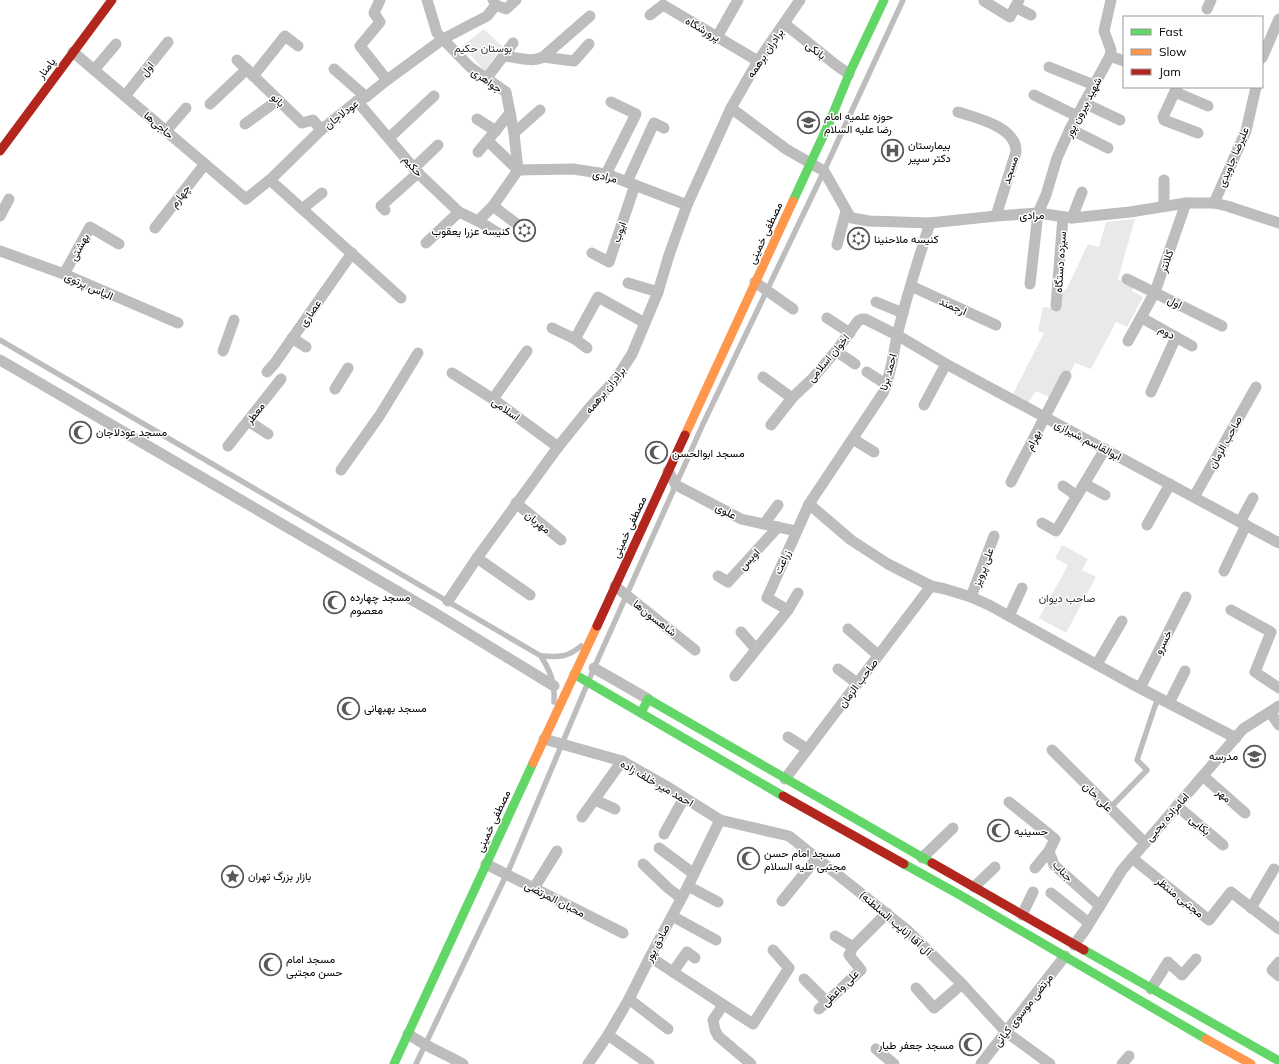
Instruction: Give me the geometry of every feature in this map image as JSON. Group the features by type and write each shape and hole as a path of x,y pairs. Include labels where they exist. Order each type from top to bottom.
{"main road":[{"name":"پامنار","path":"0,151 112,0"},
{"name":"مصطفی خمینی","path":"394,1064 830,121 849,74 884,0"},
{"path":"574,674 641,714 1252,1064"},
{"path":"641,714 648,699 922,858 1279,1061"},
{"path":"889,855 887,847 896,842"},
{"path":"1233,1054 1240,1040"}],"street":[{"path":"380,0 374,13 380,22 360,46 387,80"},
{"name":"جواهری","path":"427,0 437,33 470,67 506,92 514,133 518,170"},
{"path":"443,39 487,16 494,2 506,9 516,0"},
{"path":"717,37 738,0"},
{"name":"برادران برهمه","path":"448,601 477,558 558,447 616,379 632,354 658,292 669,255 688,205 731,108 758,61 785,24 800,0"},
{"path":"1111,0 1104,31 1110,50 1110,56 1123,61"},
{"path":"984,1 1013,12 1031,15"},
{"name":"پرورشگاه","path":"650,15 663,5 758,61"},
{"path":"504,56 532,60 538,59 590,16"},
{"path":"1263,56 1279,19"},
{"name":"بانکی","path":"785,24 849,74"},
{"path":"210,104 250,72 285,36 298,46"},
{"name":"عودلاجان","path":"246,199 270,180 321,130 443,39"},
{"name":"اول","path":"125,96 168,42"},
{"path":"486,79 513,43"},
{"path":"94,70 116,44"},
{"path":"542,57 574,61 589,44"},
{"name":"حاجی‌ها","path":"73,52 246,199"},
{"name":"شهید بیرون پور","path":"1030,284 1038,213 1046,196 1061,149 1070,129 1110,56"},
{"name":"بانو","path":"237,60 302,122 313,120 321,130"},
{"path":"1049,67 1094,85"},
{"name":"حکیم","path":"334,69 362,99 389,138 416,171 459,212 478,221 498,234"},
{"name":"علیرضا جاویدی","path":"1214,203 1246,131 1256,88"},
{"path":"1198,133 1164,120 1164,117 1176,89 1208,106"},
{"path":"1034,95 1077,116"},
{"path":"389,138 434,96"},
{"path":"245,124 278,100"},
{"path":"606,174 636,114 611,102"},
{"path":"1084,103 1120,120"},
{"path":"166,131 186,108"},
{"path":"731,108 786,149 824,172 846,212 837,245"},
{"path":"514,133 540,110"},
{"name":"مسجد","path":"958,112 980,118 993,124 1006,132 1013,139 1016,146 1016,152 996,216"},
{"path":"478,152 510,113"},
{"path":"477,119 496,131"},
{"path":"631,183 654,123 664,128"},
{"path":"1070,129 1108,148"},
{"path":"478,221 493,206 518,170 488,141"},
{"path":"385,210 381,206 416,171 438,145"},
{"name":"چهارم","path":"156,228 205,164"},
{"name":"مرادی","path":"518,170 573,169 606,174 688,205"},
{"path":"270,180 402,298"},
{"path":"1164,180 1164,206"},
{"name":"ایوب","path":"592,253 609,262 631,183"},
{"name":"سیزده دستگاه","path":"1056,306 1068,217 1082,192"},
{"path":"302,209 322,193"},
{"path":"0,216 8,199"},
{"name":"مرادی","path":"846,212 852,218 869,222 930,224 996,216 1038,213 1068,217 1130,212 1186,203 1214,203 1279,223"},
{"name":"کلانتر","path":"1128,341 1155,292 1186,203"},
{"path":"493,206 522,228"},
{"path":"426,243 459,212"},
{"name":"احمد برنا","path":"809,504 887,385 897,335 930,224"},
{"name":"بهشتی","path":"64,274 90,228 119,244"},
{"name":"الیاس پرتوی","path":"0,251 64,274 178,323"},
{"name":"عصاری","path":"266,372 276,363 352,253"},
{"name":"اول","path":"1127,279 1222,326"},
{"path":"755,282 793,309"},
{"path":"628,283 658,292"},
{"name":"ارجمند","path":"911,286 996,325"},
{"path":"575,339 598,298 645,323"},
{"path":"876,302 903,313"},
{"path":"827,318 850,333"},
{"name":"دوم","path":"1142,318 1192,346"},
{"name":"اخوان اسلامی","path":"792,398 836,351 858,321 862,319 865,320 897,335"},
{"path":"223,351 234,320"},
{"path":"552,328 575,339 587,348"},
{"name":"ابوالقاسم شیرازی","path":"897,335 946,364 1279,543"},
{"path":"1151,392 1176,337"},
{"path":"292,338 306,347"},
{"path":"493,399 527,351"},
{"path":"836,351 855,364"},
{"path":"341,470 380,415 418,353"},
{"path":"0,360 433,612 554,686"},
{"path":"924,405 946,364"},
{"path":"335,389 348,368"},
{"path":"867,372 887,385"},
{"name":"اسلامی","path":"452,373 493,399 558,447"},
{"path":"762,376 792,398 771,425"},
{"name":"بهرام","path":"1011,482 1066,376"},
{"name":"معطر","path":"228,446 281,379"},
{"name":"صاحب الزمان","path":"1194,497 1256,387"},
{"path":"248,421 268,434"},
{"path":"853,439 874,452"},
{"path":"1042,523 1056,531 1105,449"},
{"path":"668,471 676,485"},
{"path":"1085,484 1106,495"},
{"path":"1147,525 1170,484"},
{"name":"علوی","path":"676,485 741,519 796,531"},
{"path":"1063,486 1077,496"},
{"path":"1224,571 1253,498"},
{"name":"مهربان","path":"516,504 561,540"},
{"path":"809,504 851,540 888,564 931,586 971,597 989,605 1140,688 1236,738"},
{"name":"زراعت","path":"788,610 767,598 809,504"},
{"path":"764,524 778,505"},
{"name":"اویس","path":"718,576 728,582 778,527"},
{"name":"علی پرویز","path":"971,597 994,536"},
{"path":"477,558 530,595"},
{"name":"شاهسون‌ها","path":"615,586 696,650"},
{"name":"صاحب الزمان","path":"785,779 931,586"},
{"path":"1009,616 1022,588"},
{"path":"735,676 788,610 798,593"},
{"name":"خسرو","path":"1140,688 1186,597"},
{"path":"1231,610 1271,632 1255,672 1279,688"},
{"path":"1097,664 1122,621"},
{"path":"848,628 878,655"},
{"path":"741,632 756,649"},
{"path":"594,668 648,699"},
{"path":"838,669 857,683"},
{"path":"1164,700 1185,671"},
{"path":"1275,709 1279,725"},
{"name":"امامزاده یحیی","path":"1074,945 1122,870 1132,858 1243,729 1275,709"},
{"path":"788,737 807,749"},
{"name":"احمد میر خلف زاده","path":"544,739 622,761 666,786 720,820"},
{"name":"علی خان","path":"1052,750 1145,843"},
{"path":"582,817 622,761"},
{"name":"مهر","path":"1203,776 1245,813"},
{"path":"664,834 684,798"},
{"path":"595,800 615,809"},
{"name":"جناب","path":"1009,802 1055,839 1049,851 1054,865 1100,906"},
{"name":"بکایی","path":"1177,806 1222,845"},
{"name":"آل آقا (نایب السلطنه)","path":"720,820 789,836 907,930 962,984 1006,1032 1050,1064"},
{"name":"صادق پور","path":"588,1064 608,1035 629,999 688,886 720,820"},
{"path":"922,858 953,828"},
{"path":"659,848 694,874"},
{"path":"534,888 557,851"},
{"path":"1035,868 1049,851"},
{"path":"782,901 817,858"},
{"name":"مجتبی منتظر","path":"1132,858 1209,920 1231,892 1279,930"},
{"name":"محبان المرتضی","path":"486,864 623,933"},
{"path":"642,864 681,898"},
{"path":"974,887 995,867"},
{"path":"1251,908 1274,869"},
{"path":"688,886 718,902"},
{"path":"1022,915 1033,892"},
{"path":"1051,893 1089,923"},
{"path":"836,936 853,947 886,913"},
{"path":"672,916 716,940"},
{"name":"علی واعظی","path":"804,979 822,1005 861,970 849,955 853,947"},
{"path":"650,957 753,1024 789,968 773,950"},
{"path":"673,972 687,952 695,958"},
{"name":"مرتضی موسوی کیانی","path":"981,1064 1065,956"},
{"path":"1151,989 1168,962 1182,975 1196,959"},
{"path":"1279,962 1272,970 1279,976"},
{"path":"916,988 934,1008 962,984"},
{"path":"629,999 668,1029"},
{"path":"723,1005 713,1020 714,1030 718,1036 751,1064"},
{"path":"408,1034 463,1064"},
{"path":"608,1035 649,1064"},
{"path":"876,1049 894,1064"}],"lane":[{"path":"416,1064 506,875 594,668 676,485 824,172 903,0"},
{"path":"0,340 541,656 558,657 569,655 591,638"},
{"path":"541,656 553,680 554,718"},
{"path":"1110,808 1147,770 1137,760 1155,706 1164,700"}],"green space":[{"name":"بوستان حکیم","path":"484,29 502,46 485,71 462,46"},
{"path":"1135,219 1118,279 1134,286 1132,291 1143,297 1127,327 1116,322 1091,369 1075,363 1069,375 1051,398 1036,391 1028,403 1013,394 1044,333 1038,331 1043,307 1058,309 1059,290 1066,290 1088,244 1099,247 1106,222"},
{"name":"صاحب دیوان","path":"1062,545 1088,559 1082,570 1096,577 1066,633 1039,618 1068,565 1055,558"}],"traffic: fast":[{"path":"793,201 830,121 849,74 884,0"},
{"path":"574,674 783,796"},
{"path":"641,713 648,699 932,863"},
{"path":"394,1064 533,763"},
{"path":"904,864 960,895 1206,1039"},
{"path":"1084,950 1279,1061"}],"traffic: slow":[{"path":"685,435 793,201"},
{"path":"533,763 597,626"},
{"path":"1206,1039 1251,1064"}],"traffic: jam":[{"path":"0,151 112,0"},
{"path":"597,626 685,435"},
{"path":"783,796 904,864"},
{"path":"932,863 1084,950"}],"place":[{"name":"حوزه علمیه امام رضا علیه السلام","path":"809,122"},
{"name":"بیمارستان دکتر سپیر","path":"892,151"},
{"name":"کنیسه عزرا یعقوب","path":"525,231"},
{"name":"کنیسه ملاحنینا","path":"859,239"},
{"name":"مسجد عودلاجان","path":"81,432"},
{"name":"مسجد ابوالحسن","path":"656,453"},
{"name":"مسجد چهارده معصوم","path":"335,603"},
{"name":"مسجد بهبهانی","path":"349,708"},
{"name":"مدرسه","path":"1254,756"},
{"name":"حسینیه","path":"998,831"},
{"name":"مسجد امام حسن مجتبی علیه السلام","path":"749,859"},
{"name":"بازار بزرگ تهران","path":"233,876"},
{"name":"مسجد امام حسن مجتبی","path":"270,965"},
{"name":"مسجد جعفر طیار","path":"970,1045"}]}
